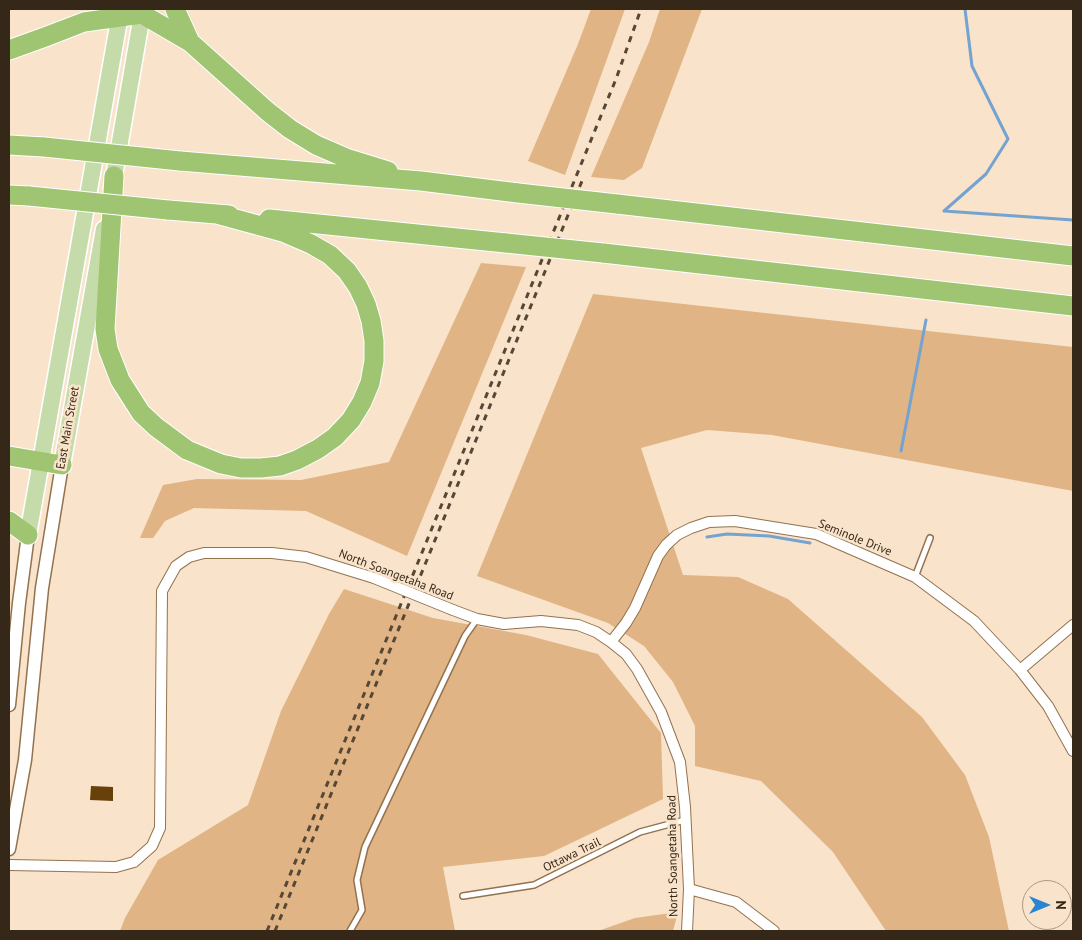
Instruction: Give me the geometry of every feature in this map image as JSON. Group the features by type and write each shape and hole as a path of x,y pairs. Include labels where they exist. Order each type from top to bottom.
{"highway":[{"path":"174,9 190,42"},
{"path":"9,50 46,38 84,22 120,13 142,11 190,42 266,111 290,129 346,158 421,181"},
{"path":"9,145 421,181 1073,256"},
{"path":"114,176 105,329 108,349 120,380 142,413 163,433 187,450 221,464 241,468 280,466 318,449 335,437 351,420 362,402 370,383 374,361 372,321 358,287 347,271 330,255 311,244 283,232 217,214"},
{"path":"9,195 603,253 1073,306"},
{"path":"9,456 62,465"},
{"path":"9,521 28,535"}],"main road":[{"name":"East Main Street","path":"62,465 142,11"},
{"name":"East Main Street","path":"28,535 120,13"}],"street":[{"name":"East Main Street","path":"9,849 25,760 42,588 62,465"},
{"name":"Seminole Drive","path":"611,642 635,608 658,556 677,535 709,522 735,521 816,534 915,577 974,621 1020,670 1048,706 1073,751"},
{"name":"East Main Street","path":"9,705 28,535"},
{"name":"North Soangetaha Road","path":"9,865 116,867 134,862 152,846 160,828 162,591 176,566 189,557 204,553 272,553 314,559 374,578 477,620 504,624 541,621 578,625 596,632 626,654 638,669 661,712 680,762 684,783 689,889 687,931"},
{"path":"1020,670 1073,626"},
{"path":"689,889 736,902 774,931"}],"lane":[{"path":"915,577 930,538"},
{"path":"350,931 362,910 356,880 365,847 465,636 477,620"},
{"name":"Ottawa Trail","path":"463,896 534,884 640,832 686,820"}],"shaded area":[{"path":"591,9 625,9 565,175 528,161"},
{"path":"660,9 702,9 642,168 624,180 591,177 649,42"},
{"path":"481,263 526,267 407,556 306,511 194,508 165,521 153,538 140,538 163,485 197,479 301,480 389,462"},
{"path":"593,294 1073,347 1073,491 772,435 707,430 641,448 683,575 738,577 788,599 922,717 965,775 989,837 1009,931 886,931 833,852 761,781 695,766 695,726 673,682 644,646 608,623 477,576"},
{"path":"344,589 433,618 526,635 598,654 661,733 663,799 544,856 443,867 455,931 120,931 125,918 158,860 248,805 281,711 329,614"},
{"path":"678,912 673,931 598,931 635,918"}],"building":[{"path":"91,786 113,787 113,801 90,800"}],"waterway":[{"path":"944,211 986,174 1008,139 972,66 965,9"},
{"path":"944,211 1073,220"},
{"path":"901,451 926,320"},
{"path":"707,537 727,534 769,536 810,543"}],"railway":[{"path":"267,931 616,79 641,9"},
{"path":"275,931 582,181"}]}
